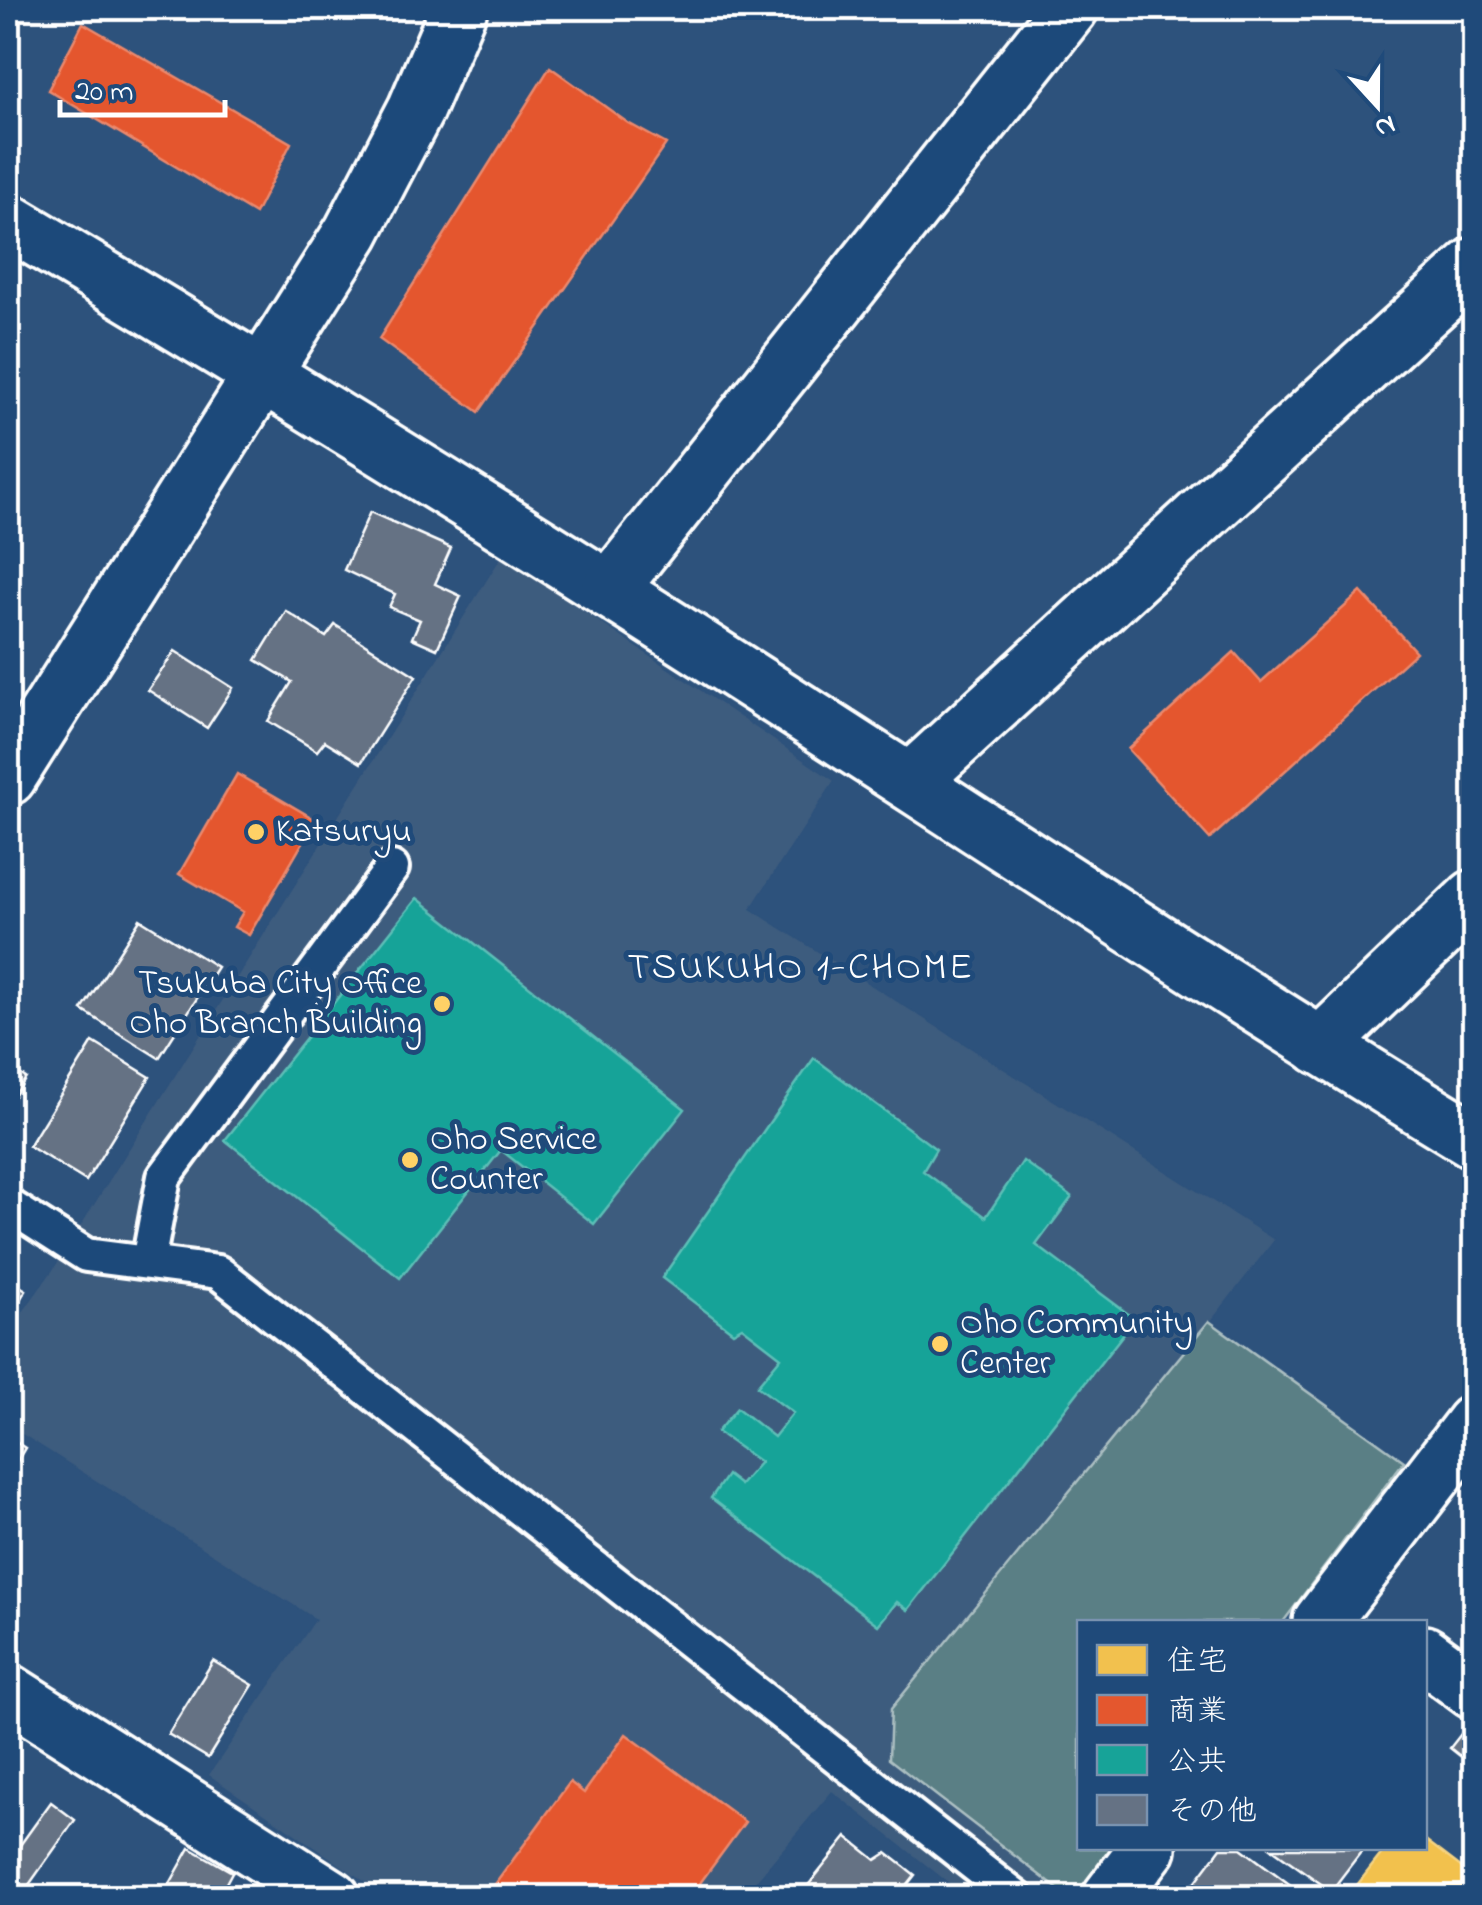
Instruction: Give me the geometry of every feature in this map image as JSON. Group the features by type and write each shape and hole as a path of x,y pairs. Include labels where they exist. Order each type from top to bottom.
{"street":[{"path":"8,777 352,232 416,110 459,8"},
{"path":"609,590 1070,8"},
{"path":"8,221 262,373 609,590 1320,1046 1474,1140"},
{"path":"910,782 1474,266"},
{"path":"1320,1046 1474,898"},
{"path":"1349,1613 1474,1422"},
{"path":"1427,1656 1474,1691"},
{"path":"8,1692 332,1898"},
{"path":"1110,1898 1146,1850"}],"lane":[{"path":"148,1262 164,1177 392,868"},
{"path":"8,1205 86,1255 218,1272 1017,1898"}],"shaded area":[{"path":"502,556 834,781 750,909 1274,1240 1210,1322 1404,1461 1084,1620 1077,1620 1077,1850 1111,1850 1075,1897 967,1897 832,1791 742,1897 389,1898 209,1775 316,1619 8,1425 8,1333 53,1270"}],"green space":[{"path":"1209,1321 1404,1461 1285,1620 1077,1620 1077,1850 1113,1850 1085,1887 1063,1893 889,1759 891,1709"}],"building: 住宅":[{"path":"1427,1841 1474,1877 1474,1898 1347,1898 1384,1850 1427,1850"}],"building: 商業":[{"path":"83,23 291,143 255,214 48,90"},
{"path":"550,67 628,123 666,144 479,412 379,339"},
{"path":"1361,592 1416,652 1210,839 1128,749 1234,652 1261,682"},
{"path":"237,774 316,820 249,935 234,927 243,912 179,874"},
{"path":"626,1734 745,1822 689,1898 485,1898 570,1782 584,1793"}],"building: 公共":[{"name":"Tsukuba City Office Oho Branch Building","path":"417,898 685,1109 594,1224 501,1150 400,1278 225,1140"},
{"name":"Oho Community Center","path":"814,1058 936,1149 923,1171 986,1217 1023,1161 1072,1197 1036,1245 1135,1319 908,1610 897,1602 878,1625 711,1498 727,1475 740,1485 760,1462 717,1432 737,1408 774,1437 793,1413 757,1386 781,1357 742,1327 733,1332 662,1278"}],"building: その他":[{"path":"370,512 451,548 435,584 461,596 437,649 412,638 420,620 389,607 395,594 344,570"},
{"path":"286,611 326,637 335,625 416,676 361,763 325,741 317,751 268,721 292,682 256,660"},
{"path":"175,651 233,688 207,728 148,690"},
{"path":"140,919 217,967 159,1058 82,1010"},
{"path":"93,1042 150,1077 86,1181 29,1146"},
{"path":"8,1066 26,1078 8,1106"},
{"path":"8,1279 26,1290 8,1319"},
{"path":"8,1437 25,1448 8,1477"},
{"path":"213,1661 253,1685 208,1758 168,1734"},
{"path":"1461,1734 1471,1741 1460,1756 1450,1748"},
{"path":"51,1802 75,1820 26,1889 8,1876 8,1862"},
{"path":"847,1837 876,1860 887,1853 915,1875 904,1889 914,1898 798,1898"},
{"path":"190,1848 232,1872 218,1898 162,1898"},
{"path":"1219,1850 1244,1850 1308,1898 1184,1897"},
{"path":"1274,1850 1362,1850 1331,1891"}],"place":[{"name":"Katsuryu","path":"256,832"},
{"name":"Tsukuba City Office Oho Branch Building","path":"442,1004"},
{"name":"Oho Service Counter","path":"410,1160"},
{"name":"Oho Community Center","path":"940,1344"}],"district":[{"name":"TSUKUHO 1-CHOME","path":"801,969"}]}
